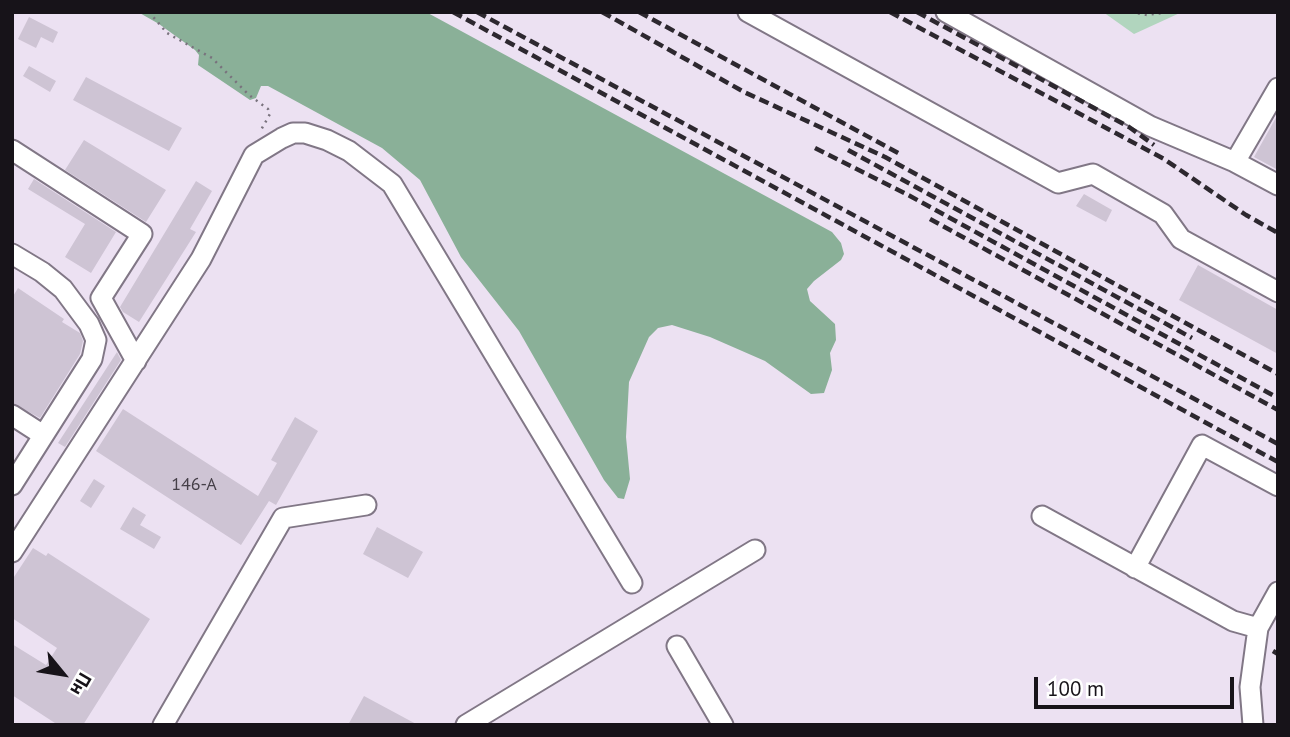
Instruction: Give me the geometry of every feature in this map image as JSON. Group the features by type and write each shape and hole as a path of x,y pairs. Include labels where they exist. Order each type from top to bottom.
{"lane":[{"path":"748,12 1058,183 1093,174 1163,214 1181,239 1278,292"},
{"path":"946,12 1150,126 1235,162 1278,185"},
{"path":"1235,162 1278,88"},
{"path":"12,552 201,259 254,155 293,133 305,133 349,151 392,184 632,583"},
{"path":"12,150 142,234 102,298 136,361"},
{"path":"12,254 42,272 63,289 89,324 96,341 92,359 12,485"},
{"path":"12,415 43,435"},
{"path":"1135,568 1202,445 1278,486"},
{"path":"163,725 283,518 366,505"},
{"path":"1042,516 1233,621 1258,628"},
{"path":"466,725 755,550"},
{"path":"1253,725 1250,687 1258,628 1278,592"},
{"path":"677,646 723,725"}],"path":[{"path":"149,12 167,33 212,58 268,110 270,114 256,139 254,155"},
{"path":"1131,12 1147,15 1170,12"}],"green space":[{"path":"138,12 426,12 832,232 841,243 844,254 841,260 807,289 810,301 835,324 836,340 830,353 832,370 824,393 811,394 765,361 710,337 672,325 658,328 649,337 629,382 626,437 630,479 624,499 618,498 604,480 519,331 461,257 420,180 382,148 268,86 261,86 256,98 250,100 198,65 199,55 195,50"},
{"path":"1103,12 1182,12 1134,34"}],"building":[{"path":"29,17 58,32 53,43 41,37 36,48 18,39"},
{"path":"29,66 56,81 50,92 23,76"},
{"path":"86,77 182,128 169,151 73,100"},
{"path":"1278,114 1278,170 1254,157"},
{"path":"84,140 166,190 146,222 65,170"},
{"path":"34,179 116,232 91,273 65,257 85,224 28,189"},
{"path":"196,181 212,191 190,229 196,232 139,322 120,307"},
{"path":"1084,194 1112,210 1106,222 1076,206"},
{"path":"1198,265 1278,310 1278,354 1179,300"},
{"path":"18,288 64,319 62,322 80,333 83,341 80,354 40,418 12,403 12,298"},
{"path":"117,352 121,360 65,447 58,443"},
{"path":"123,409 258,496 277,463 271,460 295,417 318,431 276,505 269,501 241,545 96,451"},
{"path":"94,479 105,486 91,508 80,501"},
{"path":"133,507 146,515 140,525 161,537 154,549 120,529"},
{"path":"377,527 423,552 408,578 363,554"},
{"path":"33,548 46,556 48,553 150,619 83,725 58,725 12,695 12,644 46,665 57,648 12,618 12,580"},
{"path":"364,696 418,725 348,725"}],"railway":[{"path":"453,12 1278,462"},
{"path":"477,12 1278,444"},
{"path":"602,12 744,92 885,157 1278,374"},
{"path":"639,12 900,154"},
{"path":"890,12 1164,159 1246,215 1278,233"},
{"path":"917,12 1129,127 1154,145"},
{"path":"815,148 910,196 1278,398"},
{"path":"848,150 1192,338"},
{"path":"930,219 1278,410"},
{"path":"1273,651 1278,654"}]}
